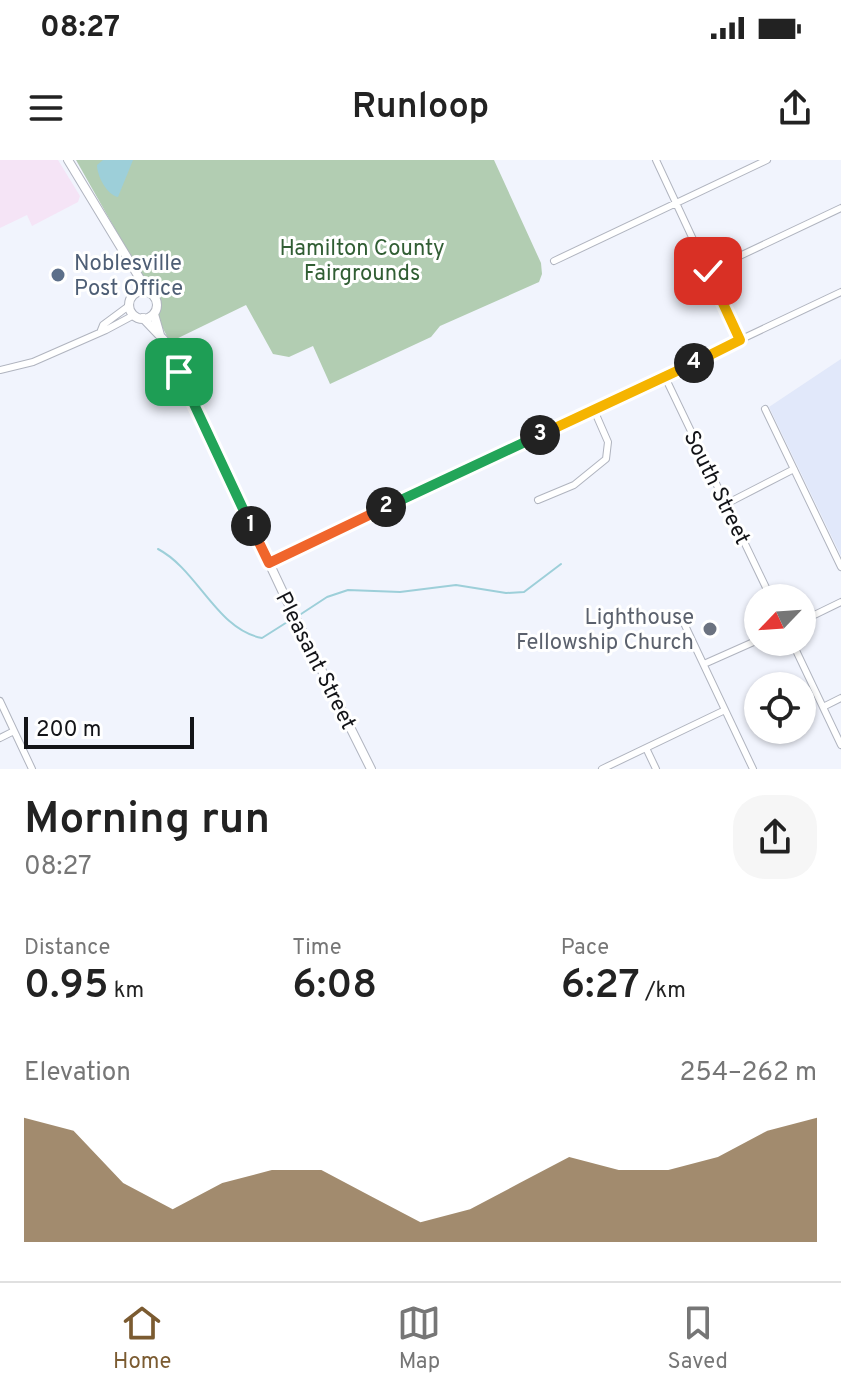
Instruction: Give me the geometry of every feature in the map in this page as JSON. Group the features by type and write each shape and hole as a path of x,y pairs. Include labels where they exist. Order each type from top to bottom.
{"street":[{"path":"0,370 24,365 138,316 154,314 157,302 123,248 119,247 68,160"},
{"path":"656,160 740,340"},
{"path":"554,261 767,160"},
{"path":"708,271 841,208"},
{"path":"101,330 103,325 130,305 134,295 133,281 118,251 119,247"},
{"path":"134,295 148,292"},
{"path":"269,563 841,292"},
{"path":"130,305 138,316"},
{"name":"Pleasant Street","path":"154,314 160,335 371,769"},
{"name":"Pleasant Street","path":"138,316 160,335"},
{"name":"South Street","path":"665,377 764,584"},
{"path":"765,409 841,567"},
{"path":"538,500 574,485 606,459 608,442 594,410"},
{"path":"726,504 794,469"},
{"path":"816,615 841,604"},
{"path":"682,619 753,769"},
{"path":"704,664 744,646"},
{"path":"799,656 841,745"},
{"path":"823,707 841,698"},
{"path":"0,701 32,769"},
{"path":"602,769 725,710"},
{"path":"0,738 14,731"},
{"path":"646,748 656,769"}],"shaded area":[{"path":"0,160 58,160 80,196 78,202 32,226 27,215 0,228"},
{"path":"841,359 841,556 769,407"}],"green space":[{"name":"Hamilton County Fairgrounds","path":"76,160 494,160 541,263 542,274 539,282 440,326 431,337 330,384 313,346 289,357 273,354 246,305 170,342 158,319 158,300"}],"water":[{"path":"103,160 133,160 118,197 110,193 101,179 97,165"}],"waterway":[{"path":"158,549 185,571 232,624 246,633 262,638 292,619"},
{"path":"298,616 327,597 348,590 400,592 456,585 506,593 524,592 561,564"}],"place":[{"name":"Noblesville Post Office","path":"58,275"},
{"name":"Lighthouse Fellowship Church","path":"710,629"}],"route":[{"path":"179,372 269,563 740,340 708,271"}]}
